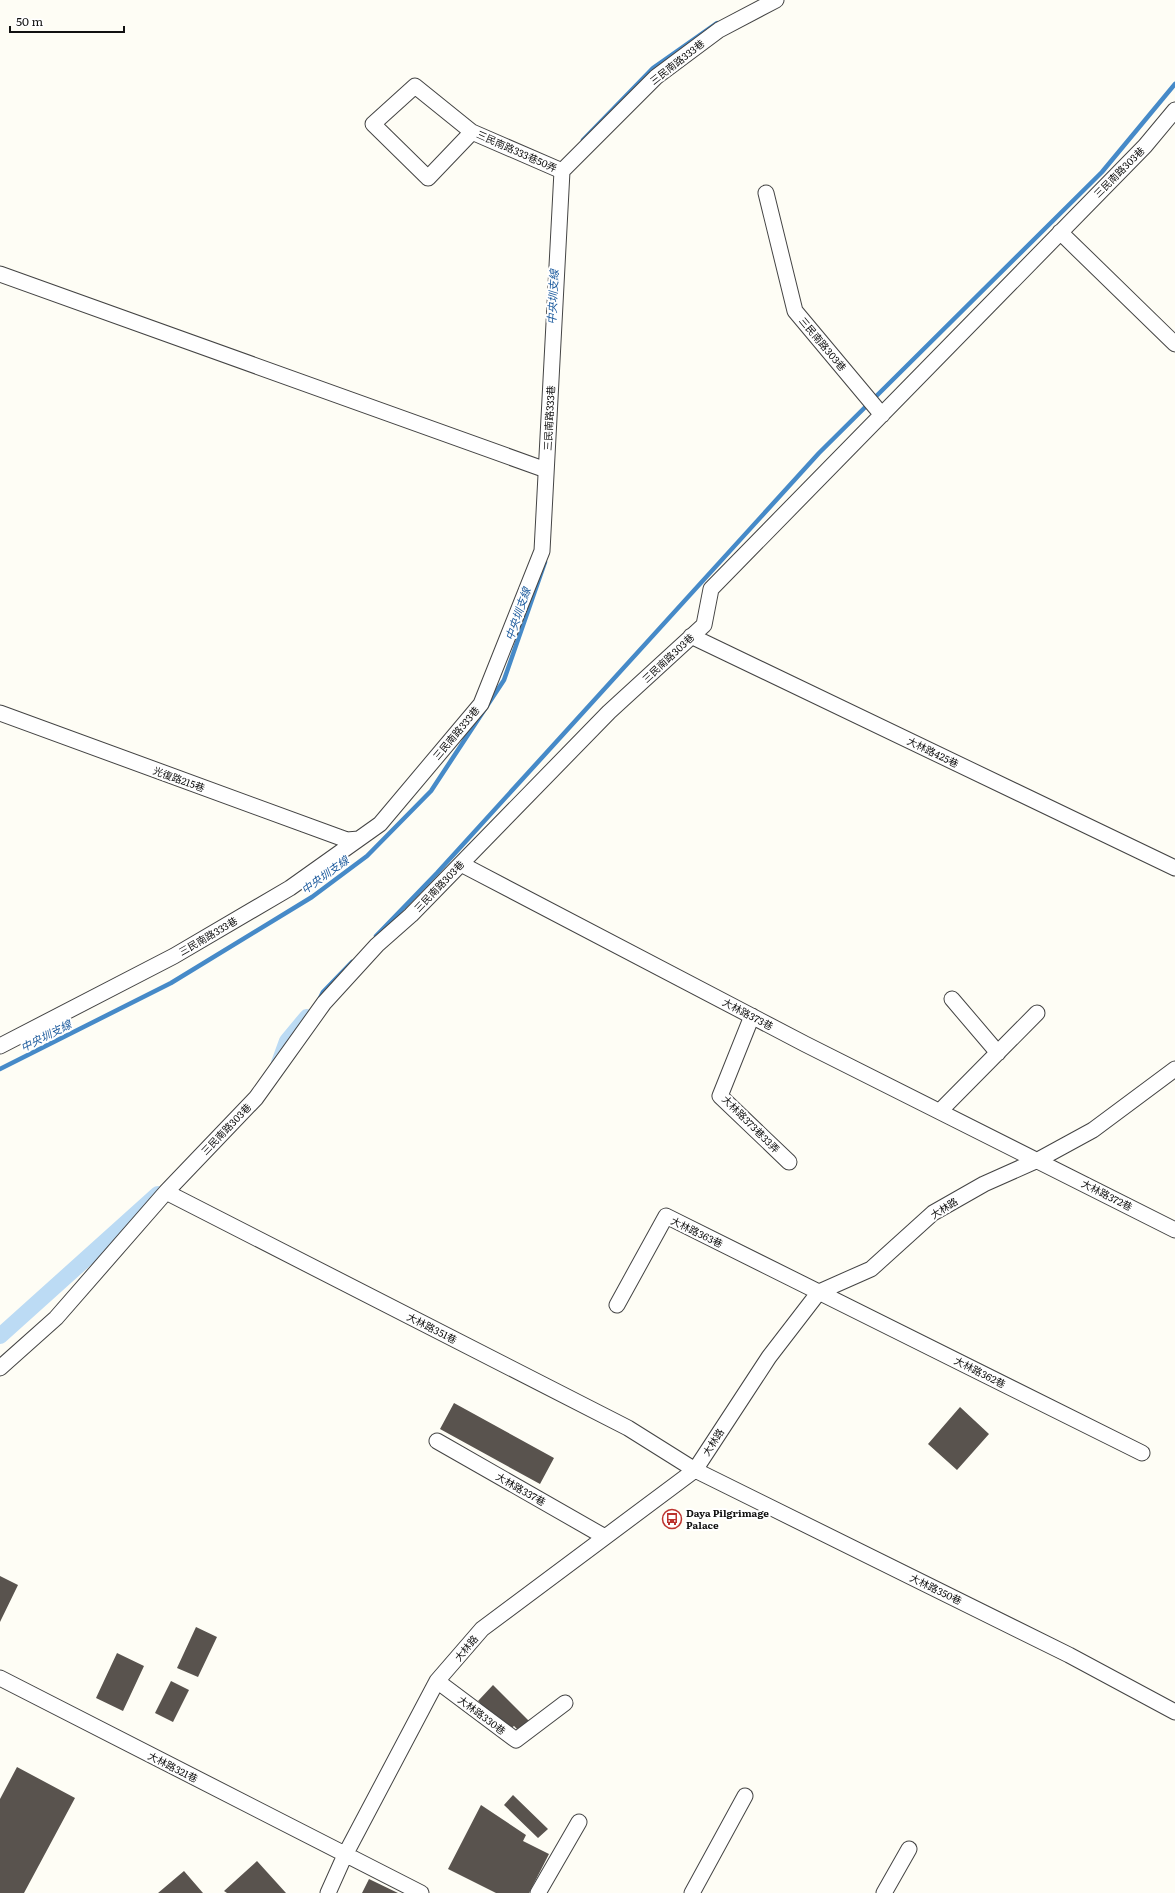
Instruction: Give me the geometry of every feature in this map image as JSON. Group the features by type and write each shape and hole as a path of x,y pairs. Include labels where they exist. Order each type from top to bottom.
{"street":[{"name":"三民南路333巷","path":"0,1046 174,956 290,888 359,839 380,824 481,704 542,550 562,171 656,77 719,30 776,0"},
{"name":"三民南路333巷50弄","path":"472,132 428,178 372,124 414,86 472,132 562,171"},
{"name":"三民南路303巷","path":"2,1365 56,1318 166,1192 256,1098 324,1003 377,944 411,915 608,712 704,625 711,589 1145,146 1175,110"},
{"name":"三民南路303巷","path":"766,194 795,311 882,415"},
{"path":"1060,232 1175,344"},
{"path":"0,274 546,470"},
{"name":"大林路425巷","path":"691,636 1175,868"},
{"name":"光復路215巷","path":"0,713 348,840 359,839"},
{"name":"大林路373巷","path":"461,864 752,1016 1038,1160"},
{"path":"952,999 998,1053"},
{"path":"940,1111 1037,1014"},
{"name":"大林路373巷33弄","path":"752,1016 720,1096 789,1162"},
{"name":"大林路","path":"328,1893 345,1855 437,1682 482,1629 695,1470 769,1357 819,1292 871,1269 933,1213 984,1184 1038,1160 1093,1130 1175,1069"},
{"name":"大林路372巷","path":"1038,1160 1175,1230"},
{"name":"大林路351巷","path":"166,1192 628,1428 695,1470"},
{"name":"大林路363巷","path":"617,1305 666,1216 819,1292"},
{"name":"大林路362巷","path":"819,1292 1142,1454"},
{"name":"大林路337巷","path":"437,1441 605,1537"},
{"name":"大林路350巷","path":"695,1470 1069,1655 1175,1712"},
{"name":"大林路321巷","path":"0,1678 421,1893"},
{"name":"大林路330巷","path":"437,1682 516,1740 565,1703"},
{"path":"692,1893 745,1796"},
{"path":"538,1893 579,1822"},
{"path":"884,1893 908,1849"}],"building":[{"path":"454,1403 554,1458 540,1484 440,1429"},
{"path":"960,1407 989,1434 957,1470 928,1444"},
{"path":"0,1576 18,1585 0,1622"},
{"path":"196,1627 217,1637 198,1677 177,1668"},
{"path":"117,1653 144,1666 123,1711 96,1698"},
{"path":"171,1681 189,1690 173,1722 155,1713"},
{"path":"493,1685 530,1722 520,1732 514,1726 510,1729 496,1715 494,1716 478,1701"},
{"path":"17,1767 75,1798 24,1893 0,1893 0,1799"},
{"path":"513,1795 548,1829 538,1838 504,1805"},
{"path":"481,1805 526,1835 523,1841 549,1854 529,1893 496,1893 448,1869"},
{"path":"257,1861 286,1893 227,1893 224,1891"},
{"path":"184,1871 203,1893 158,1893"},
{"path":"369,1879 398,1893 362,1893"}],"waterway":[{"name":"中央圳支線","path":"583,140 653,68 717,23"},
{"path":"376,936 437,873 819,453 1102,172 1175,84"},
{"name":"中央圳支線","path":"0,1069 171,983 312,897 367,856 431,791 504,680 545,562"},
{"path":"319,1000 323,992 352,962"},
{"path":"279,1063 287,1041 307,1017"},
{"path":"0,1336 158,1194"}],"place":[{"name":"Daya Pilgrimage Palace","path":"672,1519"}]}
